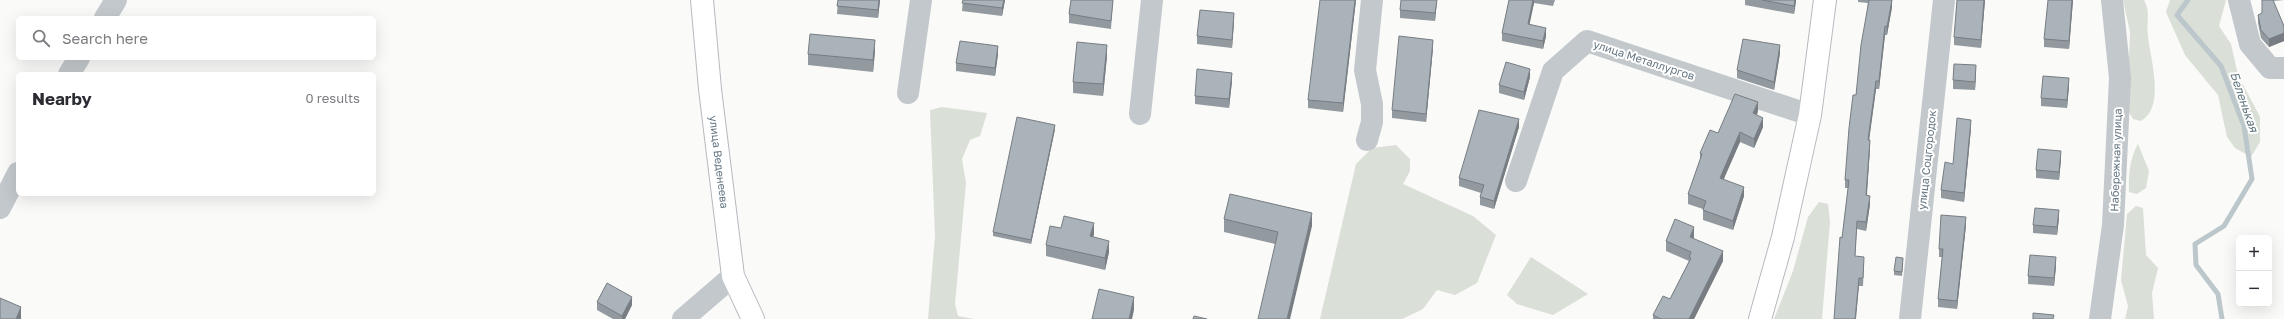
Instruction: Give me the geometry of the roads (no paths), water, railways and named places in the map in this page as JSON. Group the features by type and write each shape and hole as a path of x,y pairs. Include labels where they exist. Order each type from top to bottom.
{"main road":[{"name":"улица Веденеева","path":"702,0 710,89 734,276 753,319"},
{"path":"1760,319 1783,237 1810,115 1825,0"}],"street":[{"path":"106,16 116,0"},
{"path":"908,93 921,0"},
{"path":"1140,114 1152,0"},
{"path":"1367,140 1372,122 1372,104 1365,70 1372,0"},
{"name":"улица Соцгородок","path":"1910,319 1944,0"},
{"name":"Набережная улица","path":"2100,319 2114,225 2120,78 2112,0"},
{"path":"2239,0 2250,44 2270,68 2284,68"},
{"name":"улица Металлургов","path":"1516,181 1553,70 1587,41 1810,115"},
{"path":"70,72 78,60"},
{"path":"0,208 16,177"},
{"path":"683,319 734,276"}],"waterway":[{"name":"Беленькая","path":"2188,0 2177,15 2221,66 2244,126 2252,179 2224,226 2195,244 2196,265 2218,294 2222,319"}]}
